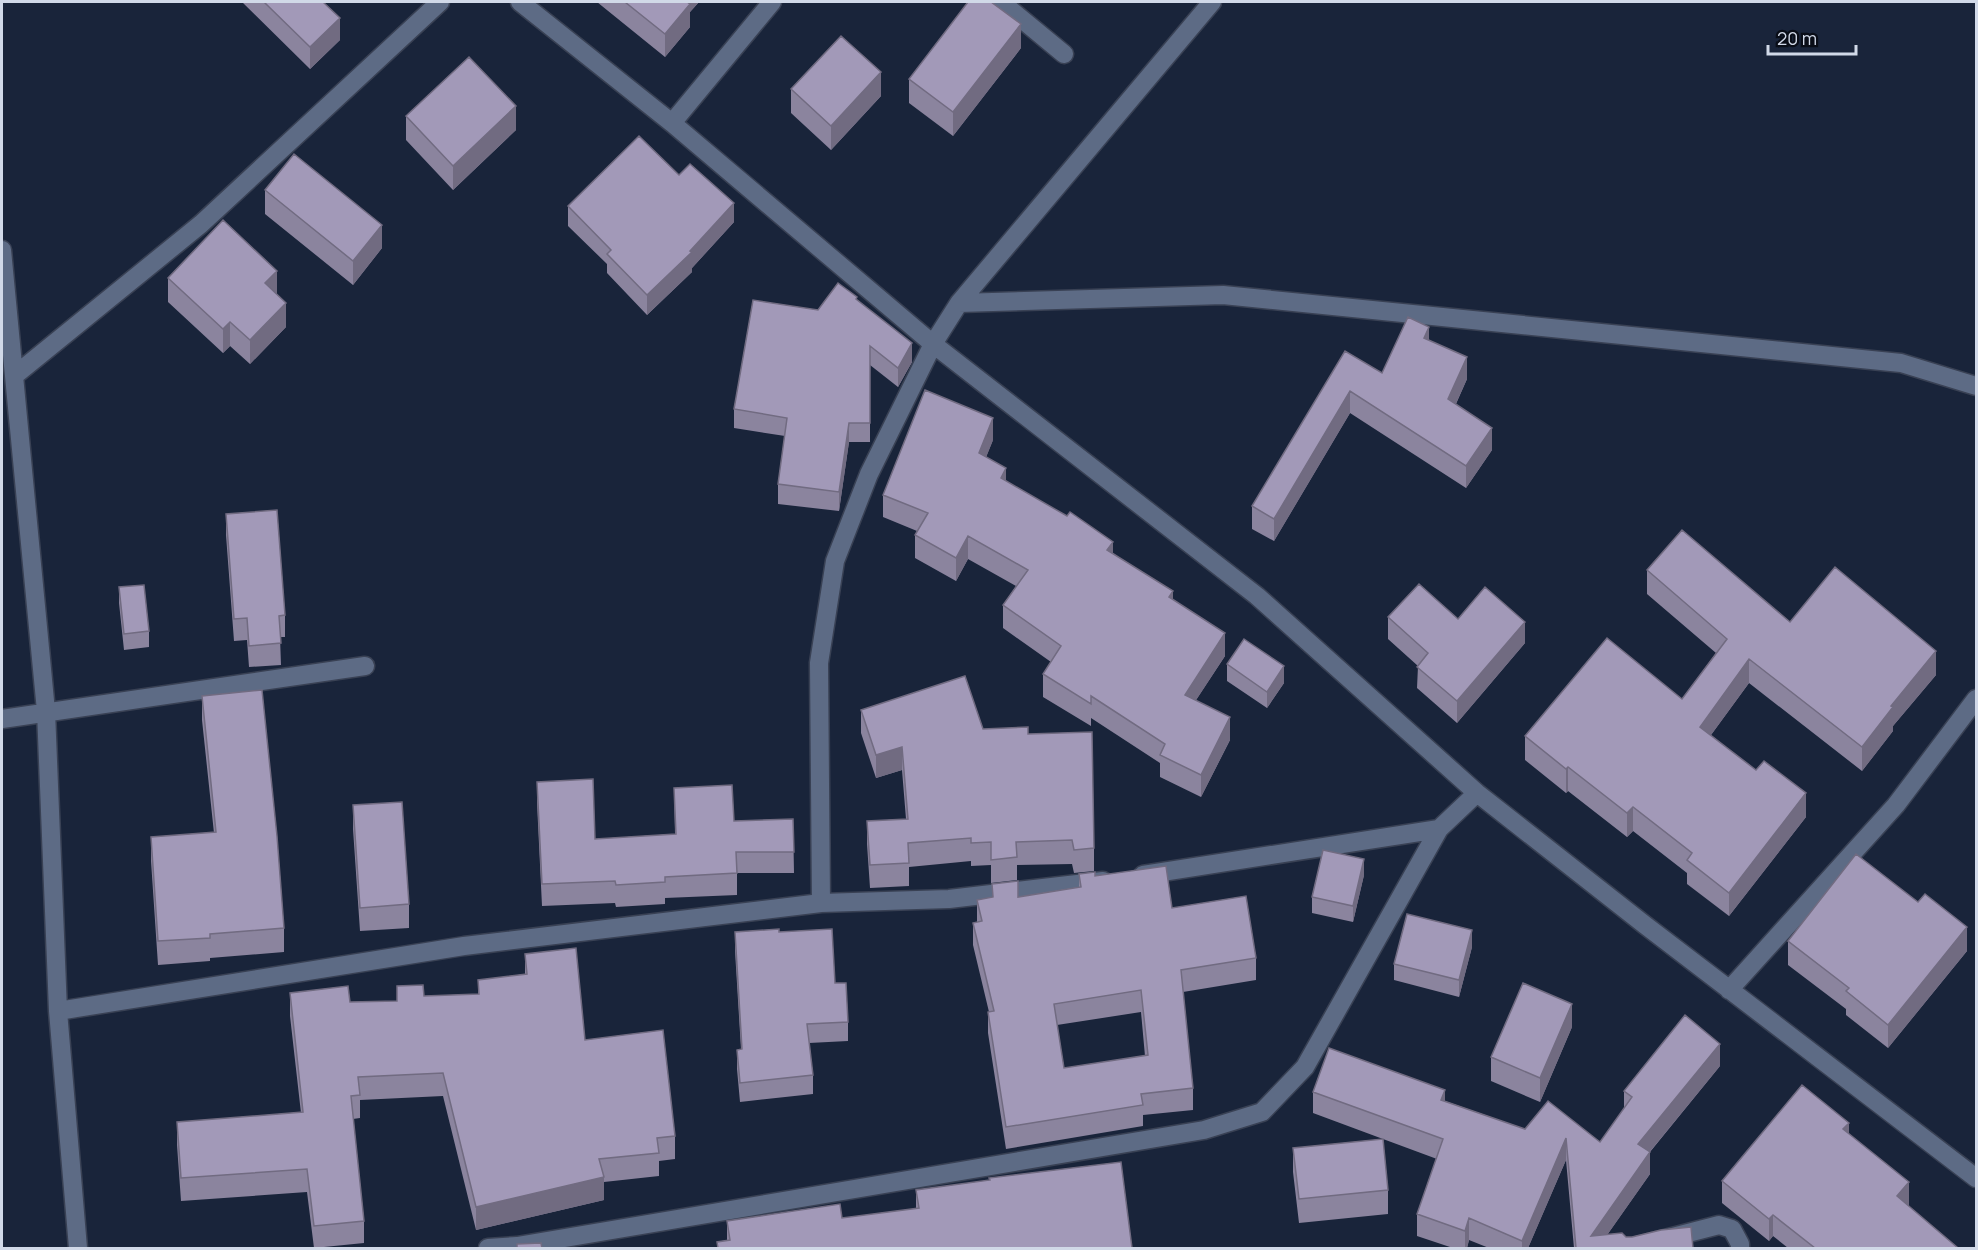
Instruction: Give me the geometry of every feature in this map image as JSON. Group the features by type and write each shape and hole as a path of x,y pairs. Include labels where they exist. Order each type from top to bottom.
{"street":[{"path":"14,376 201,224 440,2"},
{"path":"520,2 672,123 933,344 1257,596 1477,793 1729,990 1977,1178"},
{"path":"672,123 772,2"},
{"path":"1002,2 1064,54"},
{"path":"821,903 819,663 835,561 869,474 933,344 958,303 1212,2"},
{"path":"2,250 46,711 58,1011 78,1248"},
{"path":"958,303 1223,295 1900,363 1977,386"},
{"path":"2,719 365,666"},
{"path":"1729,990 1896,805 1977,699"},
{"path":"488,1248 564,1238 1192,1132 1262,1112 1305,1067 1439,829 1477,793"},
{"path":"58,1011 464,946 821,903 949,899 1089,883 1439,829"},
{"path":"1630,1248 1719,1225 1732,1229 1740,1248"}],"building":[{"path":"264,2 323,2 340,18 310,47"},
{"path":"625,2 687,2 690,4 665,34"},
{"path":"968,2 991,2 1021,24 953,112 909,79"},
{"path":"841,36 881,72 831,126 791,89"},
{"path":"469,57 516,106 453,166 406,116"},
{"path":"639,136 679,175 690,164 734,203 690,251 692,252 647,295 607,254 611,250 568,206"},
{"path":"294,154 382,225 353,261 265,190"},
{"path":"223,220 277,271 265,283 286,303 250,340 230,322 223,329 168,278"},
{"path":"838,283 912,343 898,368 870,346 870,423 849,423 839,492 778,484 787,418 734,409 753,300 818,310"},
{"path":"1408,317 1429,327 1424,338 1467,357 1448,399 1492,428 1466,466 1350,391 1274,519 1252,506 1345,351 1382,373"},
{"path":"925,390 993,418 979,453 1006,468 1001,478 1067,516 1070,512 1113,542 1107,550 1173,591 1169,597 1225,633 1185,695 1230,717 1201,775 1160,755 1165,744 1091,696 1091,704 1043,674 1061,646 1003,605 1028,570 968,536 956,558 915,535 928,513 883,495"},
{"path":"277,510 285,615 279,616 281,643 249,646 247,618 234,619 226,514"},
{"path":"1682,530 1790,622 1835,567 1936,651 1891,706 1893,707 1862,747 1749,659 1700,727 1756,770 1764,761 1806,793 1729,893 1687,860 1692,853 1633,807 1627,813 1525,736 1607,638 1682,699 1727,639 1647,570"},
{"path":"1419,584 1458,619 1485,587 1525,622 1457,701 1417,667 1428,653 1388,617"},
{"path":"144,585 149,631 124,634 119,587"},
{"path":"1244,639 1284,666 1267,692 1227,664"},
{"path":"965,676 983,729 1028,727 1028,734 1092,732 1094,848 1074,850 1072,840 1016,842 1017,857 991,860 991,842 971,843 971,838 908,843 909,863 870,865 867,821 908,819 902,747 876,755 861,710"},
{"path":"262,690 284,928 210,934 210,938 158,941 151,837 216,832 202,696"},
{"path":"593,779 595,839 676,834 674,788 732,785 734,821 793,819 794,852 736,852 737,873 665,877 665,882 616,885 615,881 542,884 537,782"},
{"path":"402,802 409,904 360,908 353,805"},
{"path":"1323,850 1364,859 1353,906 1312,897"},
{"path":"1856,854 1918,902 1925,894 1967,927 1888,1025 1846,991 1849,988 1788,941"},
{"path":"1166,866 1172,908 1246,896 1256,958 1181,970 1193,1088 1141,1094 1143,1105 1006,1127 988,1012 994,1011 973,923 982,921 977,900 993,897 992,884 1018,881 1018,897 1081,887 1079,874 1095,872 1095,876","holes":["1141,990 1148,1055 1064,1068 1054,1004"]},
{"path":"1407,914 1472,930 1459,980 1394,964"},
{"path":"779,929 779,932 832,929 835,983 846,983 848,1022 807,1024 813,1075 740,1083 737,1050 742,1049 735,932"},
{"path":"576,948 585,1040 663,1030 675,1136 657,1138 659,1153 599,1159 604,1177 476,1207 443,1073 358,1077 360,1095 351,1096 364,1221 314,1226 307,1169 181,1178 177,1122 303,1112 290,993 348,986 350,1002 397,1001 397,986 423,985 424,996 479,994 478,980 527,974 525,954"},
{"path":"1523,983 1572,1004 1540,1078 1491,1057"},
{"path":"1685,1015 1720,1044 1638,1144 1650,1152 1591,1236 1622,1233 1626,1237 1632,1237 1661,1230 1691,1227 1693,1248 1576,1248 1566,1138 1522,1241 1469,1218 1465,1231 1417,1214 1443,1139 1313,1092 1329,1048 1445,1090 1441,1100 1525,1129 1548,1101 1600,1142 1632,1097 1624,1091"},
{"path":"1802,1085 1849,1123 1843,1129 1909,1182 1897,1196 1958,1248 1815,1248 1773,1215 1769,1219 1722,1181"},
{"path":"1383,1139 1388,1190 1299,1199 1293,1148"},
{"path":"1121,1162 1132,1248 718,1248 717,1242 730,1240 727,1221 840,1204 842,1218 919,1208 916,1190 990,1180 989,1178"},
{"path":"541,1243 542,1248 517,1248 517,1244"}]}
